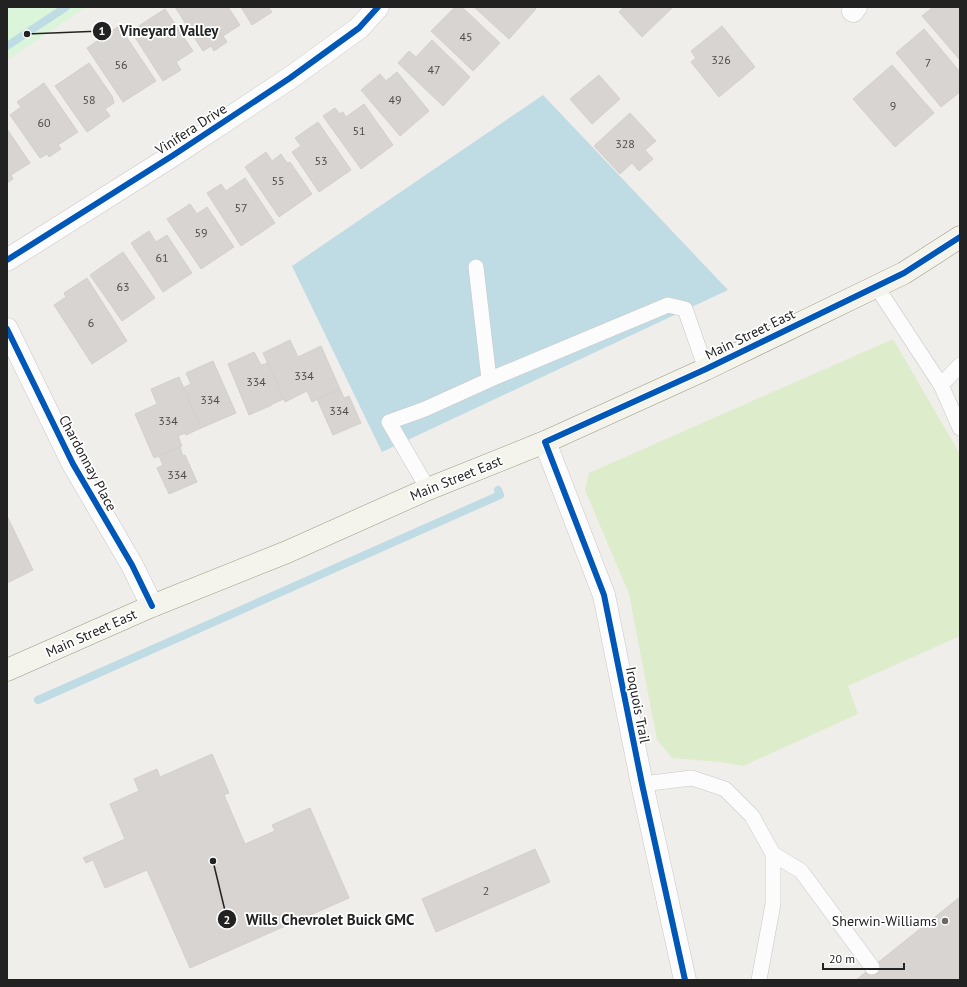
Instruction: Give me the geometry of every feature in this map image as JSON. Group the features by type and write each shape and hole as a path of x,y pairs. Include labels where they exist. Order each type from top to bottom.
{"main road":[{"name":"Main Street East","path":"7,670 152,606 287,552 428,489 545,442 706,369 904,273 960,237"}],"street":[{"name":"Vinifera Drive","path":"7,260 172,156 290,78 359,28 378,7"},
{"name":"Chardonnay Place","path":"7,329 73,464 132,566 152,606"},
{"name":"Iroquois Trail","path":"545,442 604,595 642,784 685,980"}],"lane":[{"path":"476,267 489,379"},
{"path":"876,286 941,385 960,428"},
{"path":"428,489 389,422 424,409 489,379 668,305 685,309 706,369"},
{"path":"941,385 960,365"},
{"path":"642,784 692,778 725,789 752,816 773,854 773,904 759,980"},
{"path":"773,854 801,871 872,967"}],"green space":[{"path":"7,7 86,7 7,60"},
{"path":"893,339 960,454 960,636 848,686 858,714 743,766 720,762 672,758 657,740 629,594 585,490 589,473"}],"water":[{"path":"543,95 728,290 382,452 292,266"}],"building":[{"path":"175,7 228,7 240,25 223,36 227,42 214,51 211,46 203,51"},
{"path":"241,7 268,7 272,12 252,25"},
{"path":"455,7 462,7 500,43 473,71 431,31"},
{"path":"474,7 534,7 536,9 509,39"},
{"path":"624,7 673,7 642,37 619,12"},
{"path":"933,7 960,7 960,60 922,16"},
{"path":"165,9 193,51 176,62 181,70 163,81 131,31"},
{"path":"119,26 156,81 123,102 87,48"},
{"path":"722,26 755,67 719,97 691,62 696,58 691,51"},
{"path":"924,29 960,72 960,86 958,88 960,92 941,107 896,53"},
{"path":"432,40 470,77 443,106 398,63 409,51 416,57"},
{"path":"89,63 112,96 114,103 105,109 110,116 87,132 55,86"},
{"path":"892,65 934,113 895,147 853,99"},
{"path":"397,72 429,111 400,136 361,90 380,74 386,81"},
{"path":"599,75 620,99 592,124 570,99"},
{"path":"44,83 78,132 58,145 61,149 49,157 47,154 40,158 10,115 21,107 17,102"},
{"path":"364,104 393,145 361,169 323,116 335,108 340,114 343,112 346,117"},
{"path":"630,113 656,141 645,150 653,159 639,171 632,163 620,174 594,146"},
{"path":"318,122 351,170 319,192 292,152 301,146 295,138"},
{"path":"7,129 30,163 11,175 13,179 7,183"},
{"path":"266,152 272,161 281,154 287,163 290,162 312,194 279,217 245,167"},
{"path":"245,178 275,223 241,246 207,193 221,184 226,191"},
{"path":"190,204 197,214 207,207 234,247 201,269 167,219"},
{"path":"149,231 156,242 167,235 192,273 163,292 131,243"},
{"path":"123,252 155,298 122,321 90,275"},
{"path":"87,278 127,341 92,364 54,305 66,297 64,293"},
{"path":"290,340 298,357 321,346 340,389 312,402 307,391 285,402 263,353"},
{"path":"254,352 261,365 268,363 284,399 249,415 228,364"},
{"path":"213,361 236,413 201,428 183,388 191,384 186,373"},
{"path":"179,377 201,428 186,435 185,433 178,436 182,446 154,458 135,414 157,404 151,389"},
{"path":"340,389 344,398 349,396 361,423 333,435 317,399"},
{"path":"180,447 183,456 185,455 197,482 169,494 157,468 163,465 159,456"},
{"path":"7,516 33,570 7,583"},
{"path":"212,754 229,793 224,795 245,844 275,831 272,825 310,808 349,898 190,968 147,870 105,888 93,860 86,863 83,858 125,839 110,804 139,791 134,779 157,769 160,777"},
{"path":"535,849 550,882 436,932 422,899"},
{"name":"Sherwin-Williams","path":"960,897 960,980 856,980"}],"waterway":[{"path":"7,46 66,7"},
{"path":"38,700 500,495 498,490"}],"cycle path":[{"path":"7,260 172,156 290,78 359,28 378,7"},
{"path":"685,980 642,784 604,595 545,442 706,369 904,273 960,237"},
{"path":"7,329 73,464 132,565 152,606"}],"place":[{"name":"Vineyard Valley","path":"27,34"},
{"name":"Wills Chevrolet Buick GMC","path":"213,861"},
{"name":"Sherwin-Williams","path":"945,921"}]}
